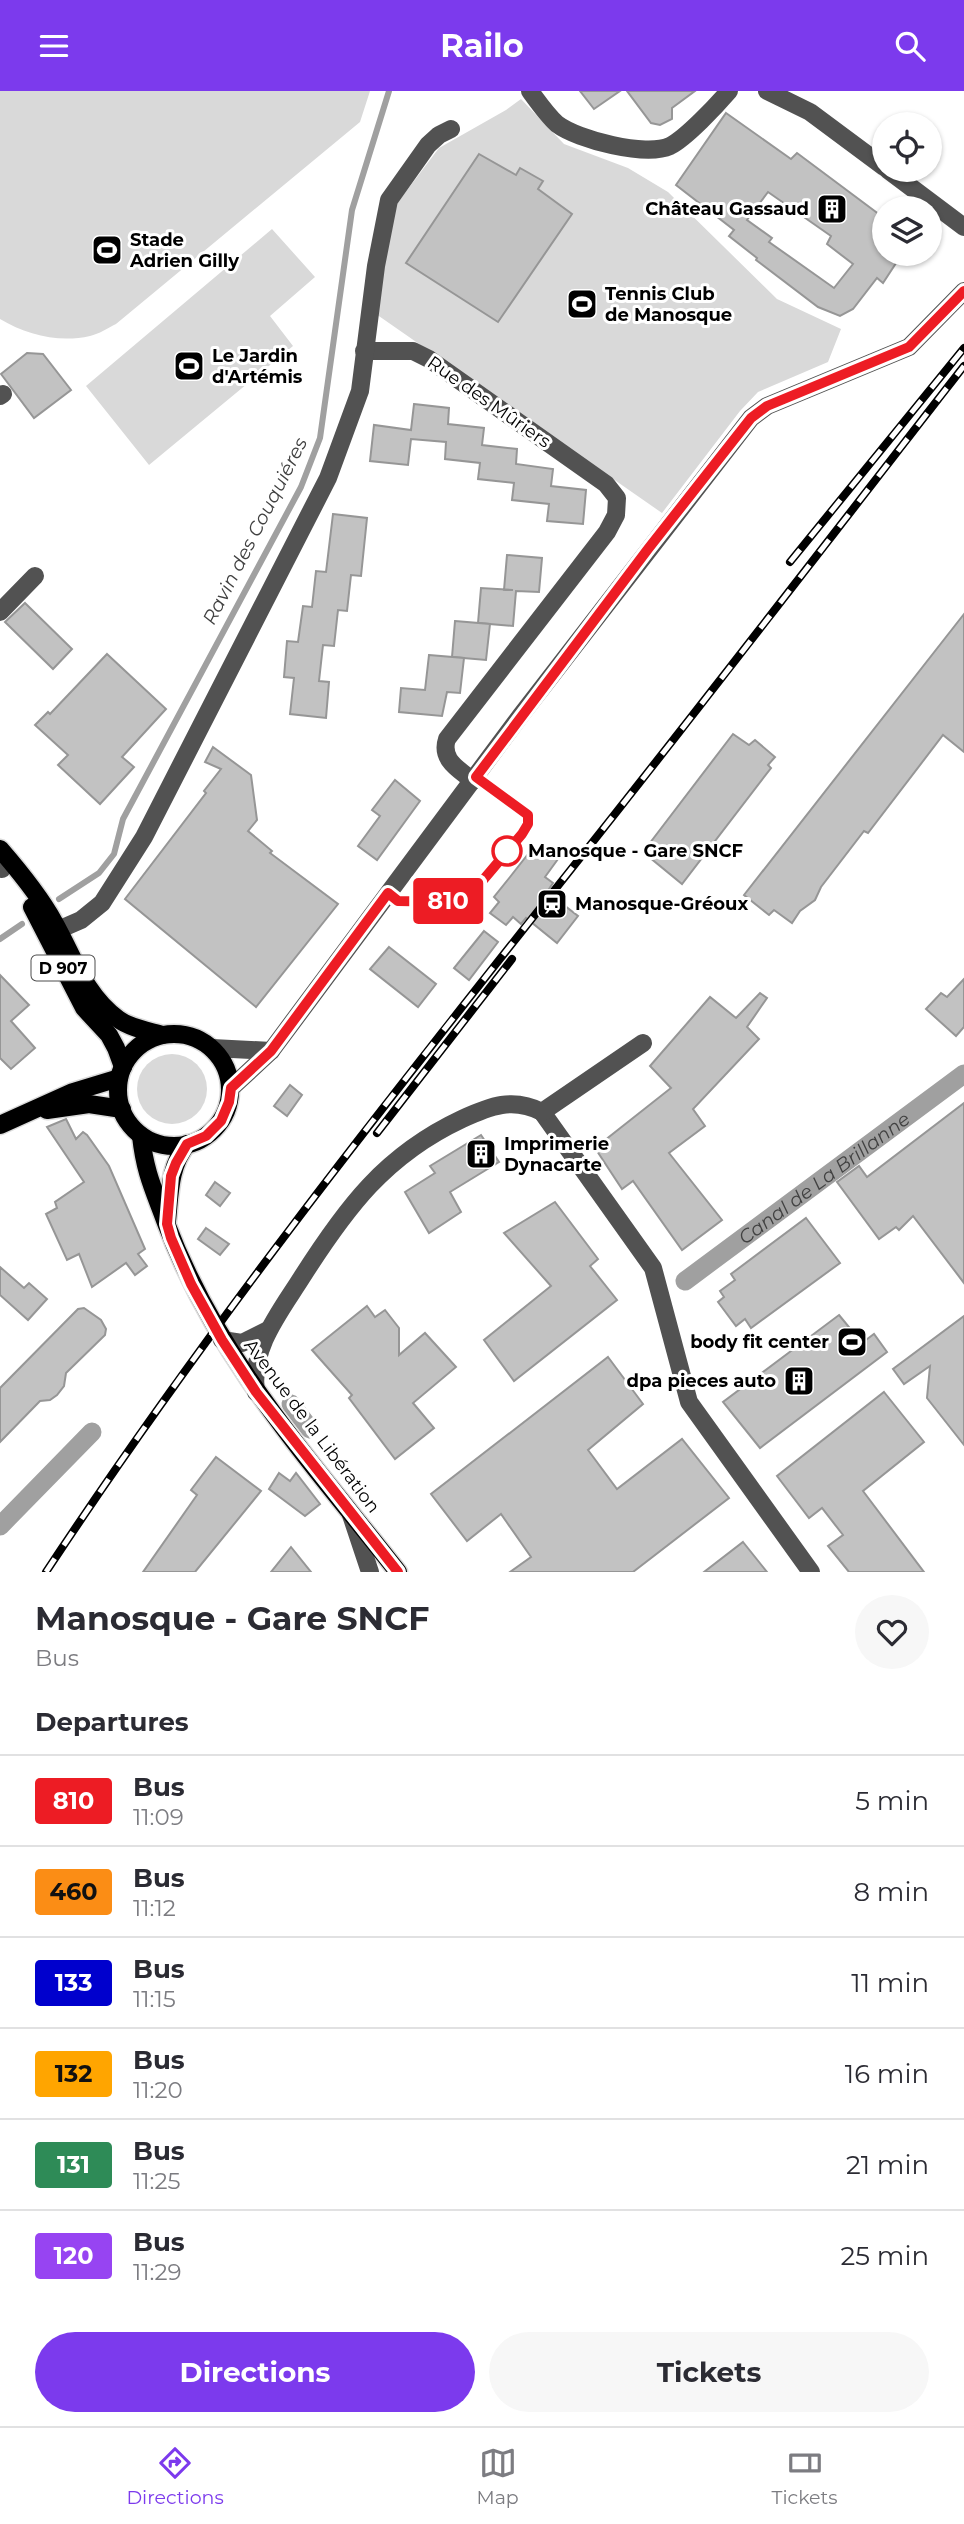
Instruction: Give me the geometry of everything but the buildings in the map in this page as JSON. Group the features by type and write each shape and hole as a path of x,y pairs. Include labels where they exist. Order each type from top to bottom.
{"main road":[{"name":"D 907","path":"0,849 41,899 85,985 100,1005 121,1021 163,1035"},
{"name":"D 907","path":"1,868 34,910 84,1008 109,1035 121,1072"},
{"path":"180,1034 197,1039 212,1048 223,1063 231,1088 229,1102 221,1121 206,1136 187,1144 161,1144 141,1136 134,1130 122,1109 118,1094 121,1072 133,1052 147,1041 163,1035 180,1034"},
{"path":"0,1125 121,1072"},
{"path":"27,1113 89,1104 122,1109"},
{"name":"Avenue de la Libération","path":"141,1136 147,1177 191,1284 222,1340 256,1392 398,1572"},
{"name":"Avenue de la Libération","path":"167,1224 171,1176 187,1144"}],"street":[{"path":"530,91 559,125 596,140 641,151 671,146 724,97 742,91"},
{"path":"767,91 810,112 872,158"},
{"path":"58,930 81,920 102,903 144,837 328,478 357,402 378,255 389,200 428,145 451,129"},
{"path":"905,182 964,227"},
{"path":"231,1088 271,1051 647,550 751,418 767,406 909,347 964,291"},
{"name":"Rue des Mûriers","path":"365,351 413,351 429,359 606,484 617,498 617,515 607,532 447,739 445,752 450,762 473,781"},
{"path":"0,612 35,576"},
{"path":"542,1112 643,1042"},
{"path":"212,1048 271,1051"},
{"path":"256,1392 254,1371 268,1331 337,1223 360,1194 392,1162 444,1127 494,1105 519,1103 542,1112 653,1268 689,1402 811,1572"},
{"path":"222,1340 242,1343 268,1331"},
{"path":"350,1511 370,1572"}],"shaded area":[{"name":"Stade Adrien Gilly","path":"0,91 370,91 360,122 116,324 93,335 67,339 32,333 0,319"},
{"name":"Tennis Club de Manosque","path":"521,99 564,144 628,168 668,192 777,299 841,329 828,362 758,392 740,411 662,513 376,314 392,210 439,148"},
{"name":"Le Jardin d'Artémis","path":"272,229 315,277 270,316 293,346 149,465 86,386"},
{"path":"172,1054 197,1064 207,1089 197,1114 172,1124 147,1114 137,1089 147,1064"}],"waterway":[{"name":"Ravin des Couquiéres","path":"59,899 99,873 114,854 123,819 301,487 320,438 352,210 389,91"},
{"name":"Ravin des Couquiéres","path":"0,939 22,924"},
{"name":"Canal de La Brillanne","path":"685,1281 964,1074"},
{"name":"Canal de La Brillanne","path":"291,1404 310,1429"},
{"name":"Canal de La Brillanne","path":"0,1526 92,1432"}],"railway":[{"path":"790,562 964,348"},
{"path":"46,1572 178,1381 316,1195 964,366"},
{"path":"377,1133 512,959"}],"bus line":[{"name":"810","path":"398,1572 256,1392 222,1340 191,1284 167,1224 171,1176 180,1154 187,1144 206,1136 221,1121 229,1102 231,1088 271,1051 388,893 398,901 453,902 467,899 522,834 529,819 524,810 476,777 648,549 751,418 767,406 909,347 964,291"}],"place":[{"name":"Château Gassaud","path":"832,209"},
{"name":"Stade Adrien Gilly","path":"107,250"},
{"name":"Tennis Club de Manosque","path":"582,304"},
{"name":"Le Jardin d'Artémis","path":"189,366"},
{"name":"Manosque - Gare SNCF","path":"507,851"},
{"name":"Manosque-Gréoux","path":"552,904"},
{"name":"Imprimerie Dynacarte","path":"481,1154"},
{"name":"body fit center","path":"852,1342"},
{"name":"dpa pieces auto","path":"799,1381"}]}
